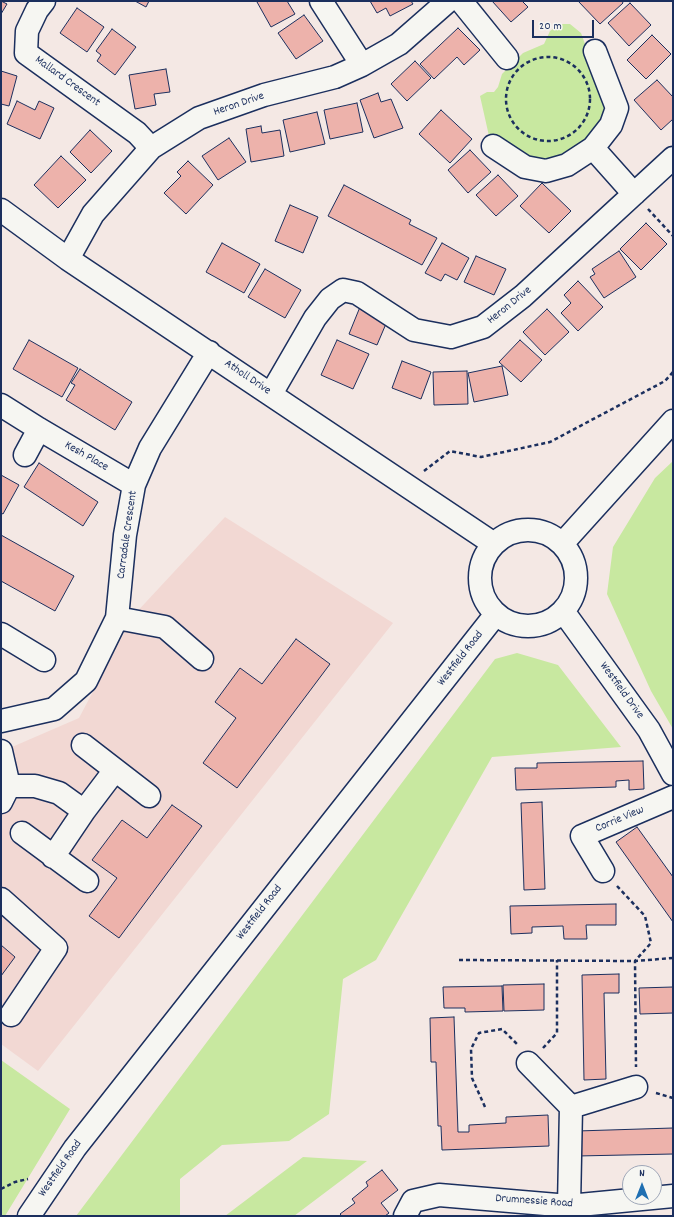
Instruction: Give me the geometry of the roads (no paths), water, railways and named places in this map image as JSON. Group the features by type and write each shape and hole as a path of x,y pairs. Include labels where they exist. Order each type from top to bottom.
{"street":[{"name":"Mallard Crescent","path":"44,1 37,10 27,31 26,53 136,133 151,148"},
{"path":"320,1 362,65"},
{"name":"Heron Drive","path":"68,259 93,214 151,148 199,118 264,95 335,77 362,65 399,44 448,1"},
{"path":"461,1 507,58"},
{"path":"493,146 525,167 546,171 567,165 593,148 610,124 617,108 595,51"},
{"path":"593,148 634,194"},
{"name":"Heron Drive","path":"270,394 314,318 330,299 343,290 357,293 414,330 451,337 483,327 524,296 673,158"},
{"name":"Atholl Drive","path":"1,210 68,259 494,544"},
{"name":"Carradale Crescent","path":"1,721 54,709 86,681 117,618 125,535 134,485 150,448 209,352"},
{"name":"Kesh Place","path":"1,405 38,429 134,485"},
{"path":"562,544 673,421"},
{"path":"25,455 38,429"},
{"path":"521,530 541,531 553,536 562,544 570,554 575,569 576,580 571,600 563,611 551,620 532,626 520,626 504,620 496,614 486,602 481,589 481,566 484,557 494,544 503,536 521,530"},
{"name":"Westfield Drive","path":"563,611 649,730 673,774"},
{"name":"Westfield Road","path":"29,1216 75,1148 496,614"},
{"path":"117,618 165,627 202,659"},
{"path":"1,634 44,660"},
{"path":"83,745 149,796"},
{"path":"1,751 5,794 35,786 60,793 84,811"},
{"path":"53,857 84,811 115,770"},
{"name":"Corrie View","path":"603,871 582,836 673,797"},
{"path":"22,834 87,881"},
{"path":"1,899 56,948 11,1015"},
{"path":"530,1061 571,1108 569,1206"},
{"path":"571,1108 636,1087"},
{"name":"Drumnessie Road","path":"405,1216 413,1201 440,1195 569,1206 622,1204"}]}
